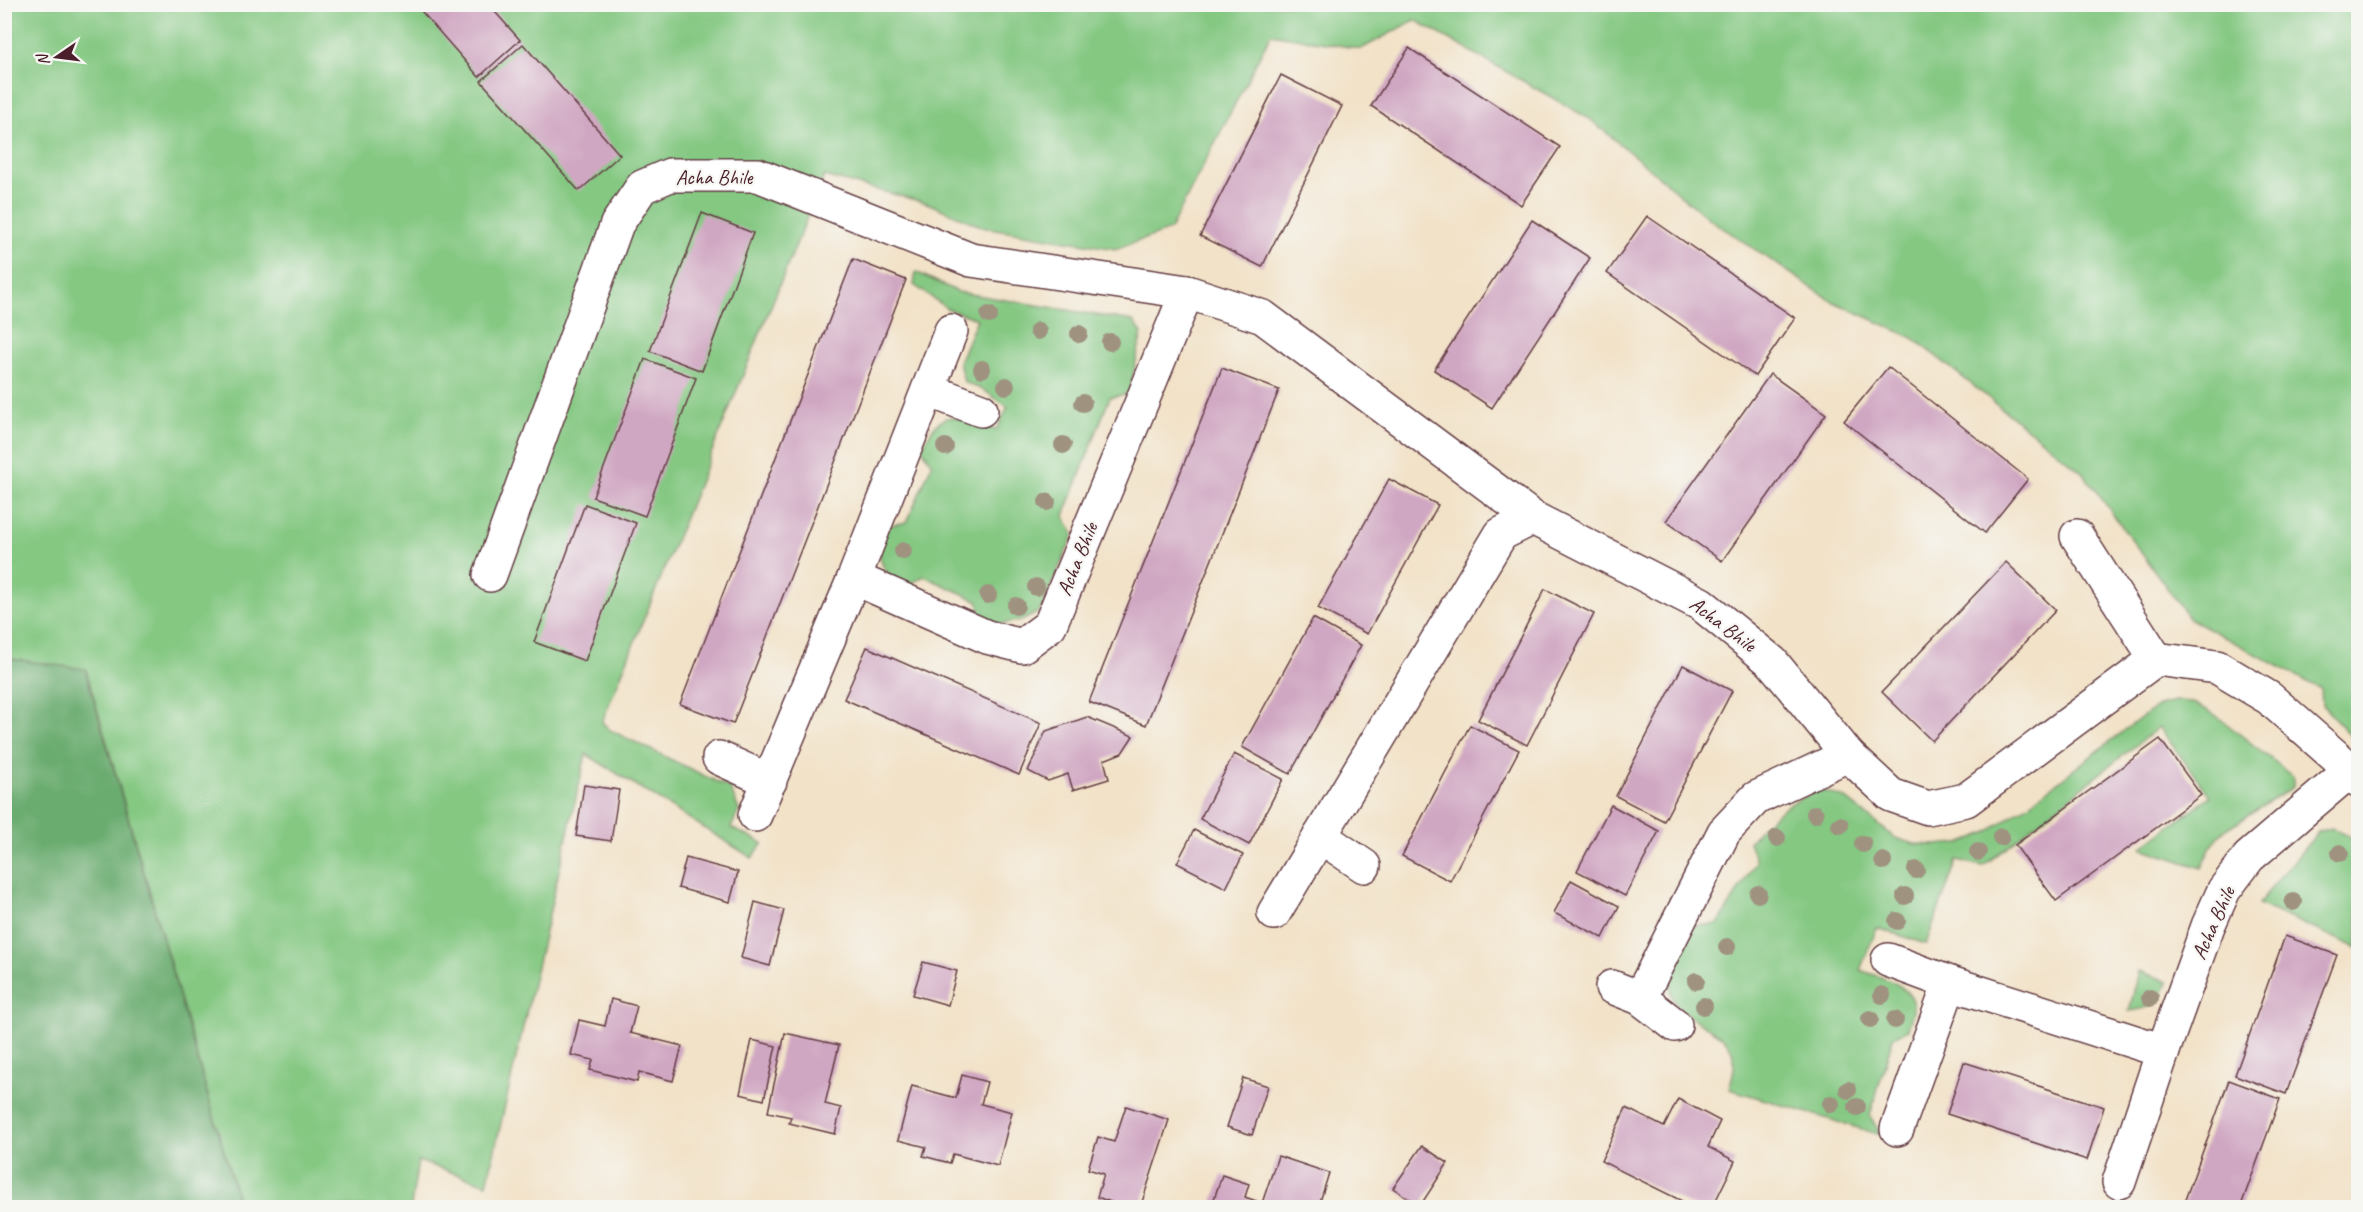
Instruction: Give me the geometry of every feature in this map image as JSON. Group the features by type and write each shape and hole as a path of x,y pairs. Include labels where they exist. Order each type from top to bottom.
{"street":[{"name":"Acha Bhile","path":"490,575 617,224 642,187 670,175 758,174 970,260 1187,292 1263,317 1533,518 1701,604 1773,662 1848,755 1891,795 1928,808 1966,800 2156,659 2217,667 2269,698 2355,775 2249,857 2224,890 2208,927 2163,1051 2119,1182"},
{"name":"Acha Bhile","path":"854,578 987,637 1022,646 1050,625 1187,292"},
{"path":"755,815 854,578 951,330"},
{"path":"928,390 981,410"},
{"path":"1274,913 1501,534 1533,518"},
{"path":"2078,536 2156,659"},
{"path":"1675,1024 1626,992 1724,832 1756,798 1848,755"},
{"path":"719,758 770,781"},
{"path":"1320,836 1364,866"},
{"path":"1888,960 1950,983 2163,1051"},
{"path":"1897,1129 1950,983"}],"green space":[{"path":"5,5 2358,5 2358,743 2322,705 2321,689 2189,618 2082,472 1913,338 1832,301 1708,218 1590,119 1415,20 1361,49 1271,34 1170,230 1116,249 983,227 927,203 824,176 602,722 610,730 730,788 739,810 731,828 763,843 752,858 586,754 487,1184 418,1161 411,1207 240,1207 86,670 5,658"},
{"path":"916,272 958,292 1133,321 1142,333 1129,394 1110,397 1064,516 1074,534 1039,612 1023,620 1001,624 981,618 978,601 924,576 909,585 889,576 882,564 878,546 886,526 907,522 932,464 922,448 936,425 943,419 951,417 996,430 1008,407 983,390 964,382 959,362 977,319 948,309 914,285"},
{"path":"5,658 85,669 240,1207 5,1207"},
{"path":"2176,701 2193,702 2214,714 2293,776 2293,787 2222,832 2210,849 2202,868 2141,848 2210,796 2159,727 1983,866 1957,860 1926,944 1877,928 1860,970 1903,988 1909,994 1913,1011 1908,1030 1893,1037 1870,1116 1881,1135 1729,1089 1734,1065 1731,1050 1725,1040 1684,1012 1676,1003 1671,992 1672,977 1693,926 1718,924 1756,862 1749,842 1773,816 1789,805 1821,790 1845,798 1895,838 1915,844 1960,843 1986,833 2029,804 2147,713 2162,704"},
{"path":"2332,828 2349,836 2358,848 2358,948 2258,904 2318,832"},
{"path":"2139,971 2167,981 2162,995 2154,1004 2144,1009 2129,1011"}],"building":[{"path":"415,4 488,4 520,40 479,77"},
{"path":"523,44 620,155 579,191 481,81"},
{"path":"1409,48 1560,147 1521,205 1371,106"},
{"path":"1281,75 1342,106 1262,267 1200,236"},
{"path":"702,213 753,233 702,371 650,351"},
{"path":"1647,216 1795,318 1755,376 1607,273"},
{"path":"1532,220 1590,258 1492,408 1434,370"},
{"path":"853,259 906,280 733,724 680,704"},
{"path":"645,359 696,378 645,516 593,497"},
{"path":"1888,367 2028,479 1985,533 1844,421"},
{"path":"1222,368 1279,390 1146,725 1089,702"},
{"path":"1770,374 1826,414 1722,561 1666,521"},
{"path":"1389,479 1438,505 1367,634 1318,608"},
{"path":"585,504 636,523 585,661 534,642"},
{"path":"2006,562 2056,610 1932,741 1882,692"},
{"path":"1545,589 1594,614 1527,745 1478,720"},
{"path":"1313,618 1361,645 1290,774 1242,747"},
{"path":"867,647 1041,723 1019,775 844,699"},
{"path":"1683,665 1732,691 1664,821 1616,796"},
{"path":"1087,717 1133,736 1122,753 1104,760 1109,779 1073,790 1068,774 1048,781 1028,771 1046,731"},
{"path":"1470,725 1519,750 1450,881 1402,856"},
{"path":"2160,739 2201,795 2056,901 2015,845"},
{"path":"1234,754 1283,779 1249,845 1200,819"},
{"path":"584,785 619,790 611,841 576,836"},
{"path":"1611,805 1659,831 1625,896 1577,871"},
{"path":"1194,830 1243,855 1226,888 1177,863"},
{"path":"686,858 738,872 730,902 678,888"},
{"path":"1571,880 1619,906 1603,938 1554,913"},
{"path":"755,902 784,910 770,966 741,958"},
{"path":"2285,936 2337,955 2286,1094 2235,1075"},
{"path":"923,962 957,971 948,1005 913,995"},
{"path":"611,999 637,1006 630,1033 682,1046 673,1081 639,1072 637,1082 590,1070 593,1060 571,1055 579,1020 605,1026"},
{"path":"785,1033 839,1045 825,1104 841,1108 835,1134 789,1123 791,1117 768,1112"},
{"path":"752,1040 776,1046 764,1100 740,1094"},
{"path":"1964,1062 2104,1107 2087,1160 1947,1114"},
{"path":"962,1075 987,1082 981,1104 1012,1112 998,1166 953,1154 950,1163 923,1156 926,1147 898,1140 912,1086 956,1098"},
{"path":"1243,1078 1268,1086 1252,1135 1227,1127"},
{"path":"2229,1080 2280,1099 2241,1208 2182,1208"},
{"path":"1678,1099 1720,1121 1708,1147 1735,1161 1712,1208 1696,1208 1601,1161 1626,1108 1664,1127"},
{"path":"1126,1106 1169,1120 1140,1208 1127,1208 1097,1197 1104,1174 1088,1169 1098,1137 1114,1142"},
{"path":"1422,1146 1448,1163 1420,1206 1393,1188"},
{"path":"1278,1156 1329,1173 1318,1208 1211,1208 1222,1175 1249,1184 1245,1197 1262,1203"}]}
